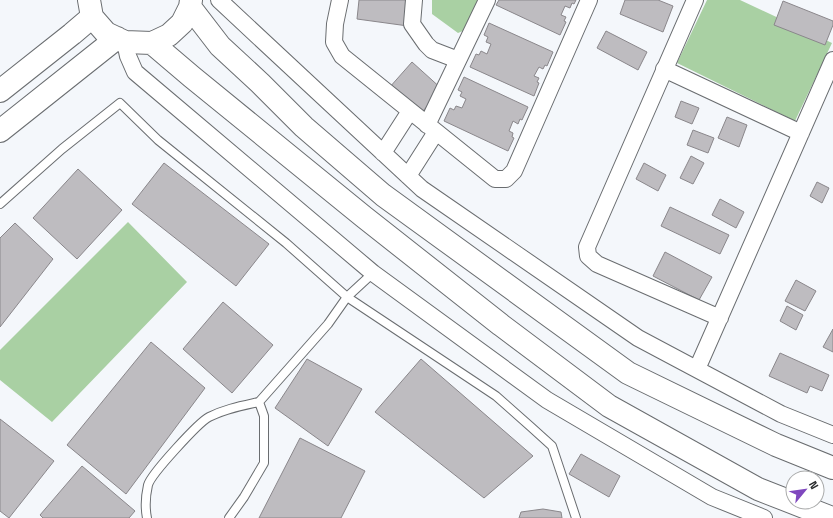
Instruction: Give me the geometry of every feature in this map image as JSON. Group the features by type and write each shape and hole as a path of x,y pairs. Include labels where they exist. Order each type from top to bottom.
{"street":[{"path":"219,0 422,189 638,338 781,414 833,435"},
{"path":"340,0 335,24 334,42 342,56 495,179 506,179 514,171 589,0"},
{"path":"414,0 412,24 426,44 432,50 458,60"},
{"path":"408,176 432,129 458,60 487,0"},
{"path":"695,0 587,248 588,256 597,264 720,318"},
{"path":"0,91 72,34 91,8 106,33 121,40 152,42 169,35 178,27 182,23 191,4"},
{"path":"191,4 220,46 304,127 383,195 628,372 776,445 833,468"},
{"path":"0,131 121,40"},
{"path":"121,40 135,72 373,273 547,400 712,498 764,518"},
{"path":"152,42 192,77 364,217 501,325 609,406 758,489 832,518"},
{"path":"697,369 833,60"},
{"path":"664,69 801,133"},
{"path":"383,153 410,111"}],"lane":[{"path":"0,204 62,149 120,102 158,140 286,243 346,297 496,396 552,446 576,518"},
{"path":"147,518 148,483 187,436 207,418 229,408 259,402 328,324 346,297 373,273"},
{"path":"229,518 244,497 264,463 264,416 259,402"}],"green space":[{"path":"432,0 483,0 470,28 458,33 432,14"},
{"path":"707,0 740,0 832,43 795,121 677,63"},
{"path":"128,222 187,282 52,422 0,380 0,350"}],"building":[{"path":"359,0 411,0 408,26 357,19"},
{"path":"499,0 576,0 574,4 572,3 570,8 565,6 561,15 566,17 564,21 566,22 560,35 496,5"},
{"path":"625,0 658,0 673,6 663,32 620,14"},
{"path":"783,1 833,21 833,25 825,45 774,25"},
{"path":"489,23 553,52 547,66 545,65 543,69 539,67 534,76 539,78 537,82 539,83 534,96 470,67 476,54 479,55 481,51 487,54 491,44 486,42 488,37 484,35"},
{"path":"606,31 647,52 638,70 597,48"},
{"path":"412,62 443,90 419,115 389,88"},
{"path":"464,77 528,107 522,120 520,119 518,124 513,121 509,131 513,133 512,137 514,138 508,151 444,121 450,108 454,110 456,106 462,108 466,99 460,96 462,92 458,90"},
{"path":"681,101 699,108 692,124 675,117"},
{"path":"727,117 747,125 739,147 718,138"},
{"path":"693,130 714,138 708,153 687,145"},
{"path":"691,156 704,163 693,184 680,178"},
{"path":"164,163 269,244 236,286 132,204"},
{"path":"644,163 666,175 658,191 636,179"},
{"path":"78,169 122,210 77,259 33,218"},
{"path":"817,182 829,188 822,203 810,196"},
{"path":"720,199 744,212 736,228 712,215"},
{"path":"670,207 729,235 720,254 661,226"},
{"path":"15,223 53,259 0,327 0,238"},
{"path":"665,252 712,277 699,300 653,276"},
{"path":"796,280 816,291 805,311 785,301"},
{"path":"223,302 273,345 232,393 183,349"},
{"path":"787,306 803,315 796,330 780,321"},
{"path":"833,329 833,352 823,347"},
{"path":"151,342 205,388 126,494 67,445"},
{"path":"780,353 829,375 822,391 810,386 807,393 769,376"},
{"path":"307,359 362,389 328,446 275,408"},
{"path":"421,359 533,456 484,498 375,412"},
{"path":"0,419 54,461 9,518 0,511"},
{"path":"300,438 365,471 341,518 259,518"},
{"path":"581,454 620,476 609,497 569,474"},
{"path":"82,466 135,511 129,518 43,518 40,515"},
{"path":"543,509 561,512 562,518 519,518 521,512"}]}
